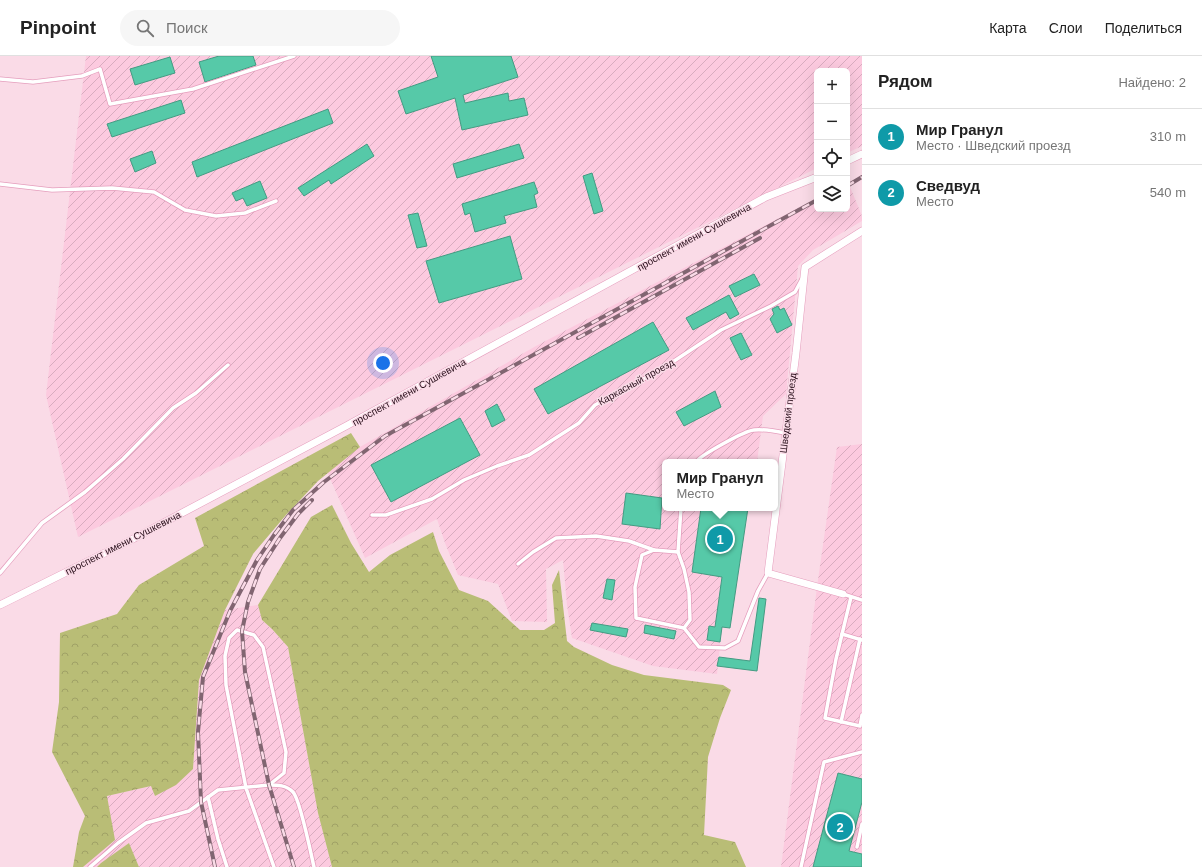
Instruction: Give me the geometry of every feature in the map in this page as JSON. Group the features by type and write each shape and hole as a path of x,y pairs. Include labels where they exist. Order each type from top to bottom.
{"street":[{"path":"850,160 862,154"},
{"name":"проспект имени Сушкевича","path":"0,605 133,539 339,430 766,197 814,178"},
{"path":"804,274 805,267 862,231"},
{"name":"Шведский проезд","path":"778,495 804,274"},
{"name":"Шведский проезд","path":"768,573 776,511"},
{"path":"768,573 843,594"}],"lane":[{"path":"0,79 33,82 82,76 100,69 110,104 193,89 294,56"},
{"path":"0,184 52,190 112,188 154,192 185,210 216,216 245,213 276,201"},
{"name":"Каркасный проезд","path":"372,515 386,515 432,499 464,480 529,455 579,423 594,405 662,369 721,330 796,292 804,274"},
{"path":"0,573 42,523 85,492 123,459 173,408 196,393 228,366"},
{"path":"701,459 725,443 752,430 772,430 786,433"},
{"path":"682,511 678,552 684,569 689,592 690,620 684,628"},
{"path":"518,564 533,552 556,538 596,536 629,541 654,550 678,552"},
{"path":"654,550 642,555 635,587 636,618 684,628 699,646 725,648 738,641 755,598 768,573"},
{"path":"843,594 862,600"},
{"path":"851,597 825,718 860,726 862,715"},
{"path":"270,785 284,773 286,752 263,647 254,635 237,630 228,638 225,656 226,685 246,788 274,867"},
{"path":"841,722 861,639 842,634"},
{"path":"801,867 824,762 862,752"},
{"path":"90,867 118,843 146,823 189,811 218,790 270,785 283,786 294,792 299,805 314,867"},
{"path":"208,797 218,839 227,867"},
{"path":"857,847 862,824"}],"shaded area":[{"path":"86,56 862,56 862,146 850,152 850,68 814,68 814,169 78,537 46,395"},
{"path":"850,187 862,216 862,221 813,250 798,266 786,394 763,416 757,459 662,459 662,511 747,511 722,627 717,674 653,666 572,638 563,560 546,569 547,622 512,621 498,584 458,575 437,519 365,558 325,467 536,346 814,200 814,212 850,212"},
{"path":"862,444 862,867 781,867 817,587 837,447"},
{"path":"258,605 262,620 288,647 318,813 332,867 139,867 129,843 97,867 83,867 114,840 107,796 151,786 155,796 193,769 199,680 225,610"}],"green space":[{"path":"351,433 360,447 318,481 286,515 253,554 225,610 199,680 193,769 176,785 155,796 151,786 107,796 115,840 83,867 73,867 79,832 85,816 52,752 59,702 60,633 117,614 139,585 204,546 195,518"},
{"path":"332,505 351,543 369,572 390,555 433,532 439,551 459,590 488,601 520,630 544,630 555,623 552,585 559,570 567,641 574,647 612,665 644,675 723,685 731,690 720,718 708,757 704,835 735,842 746,867 332,867 318,813 288,647 262,620 258,605 311,517"},
{"path":"129,843 139,867 97,867 101,863"}],"building":[{"path":"219,56 253,56 256,65 205,82 199,62"},
{"path":"431,56 511,56 518,77 463,95 465,103 508,93 509,101 524,98 528,115 462,130 455,98 406,114 398,91 438,77"},
{"path":"170,57 175,73 135,85 130,69"},
{"path":"181,100 185,113 112,137 107,124"},
{"path":"328,109 333,123 197,177 192,162"},
{"path":"367,144 374,156 331,184 329,180 304,196 298,188"},
{"path":"519,144 524,158 457,178 453,164"},
{"path":"152,151 156,163 135,172 130,159"},
{"path":"592,173 603,211 594,214 583,176"},
{"path":"260,181 267,198 247,206 243,198 236,201 232,193"},
{"path":"534,182 538,193 534,195 537,207 504,216 506,223 475,232 470,213 465,215 462,204"},
{"path":"418,213 427,246 417,248 408,215"},
{"path":"510,236 522,279 439,303 426,261"},
{"path":"754,274 760,285 735,297 729,286"},
{"path":"729,295 739,314 730,319 726,312 693,330 686,318"},
{"path":"778,306 780,310 784,308 792,325 777,333 770,319 774,314 772,309"},
{"path":"653,322 669,350 548,414 534,389"},
{"path":"741,333 752,355 741,360 730,338"},
{"path":"715,391 721,407 684,426 676,412"},
{"path":"497,404 505,420 492,427 485,411"},
{"path":"460,418 480,455 391,502 371,465"},
{"path":"626,493 662,498 660,529 622,524"},
{"path":"701,511 748,511 730,628 722,627 720,642 707,640 709,626 715,627 722,577 692,572"},
{"path":"607,579 615,580 612,600 603,598"},
{"path":"759,598 766,599 757,671 717,666 719,657 750,661"},
{"path":"592,623 628,629 626,637 590,630"},
{"path":"645,625 676,631 674,639 644,633"},
{"path":"838,773 862,779 862,802 849,851 862,854 862,867 813,867"}],"railway":[{"path":"850,184 862,177"},
{"path":"215,867 201,802 198,732 203,677 230,611 257,560 293,510 324,482 385,436 814,202"},
{"path":"578,338 760,238"},
{"path":"294,867 269,785 245,672 242,631 248,602 260,569 298,514 312,500"}],"place":[{"name":"Мир Гранул","path":"720,539"},
{"name":"Сведвуд","path":"840,827"}]}
